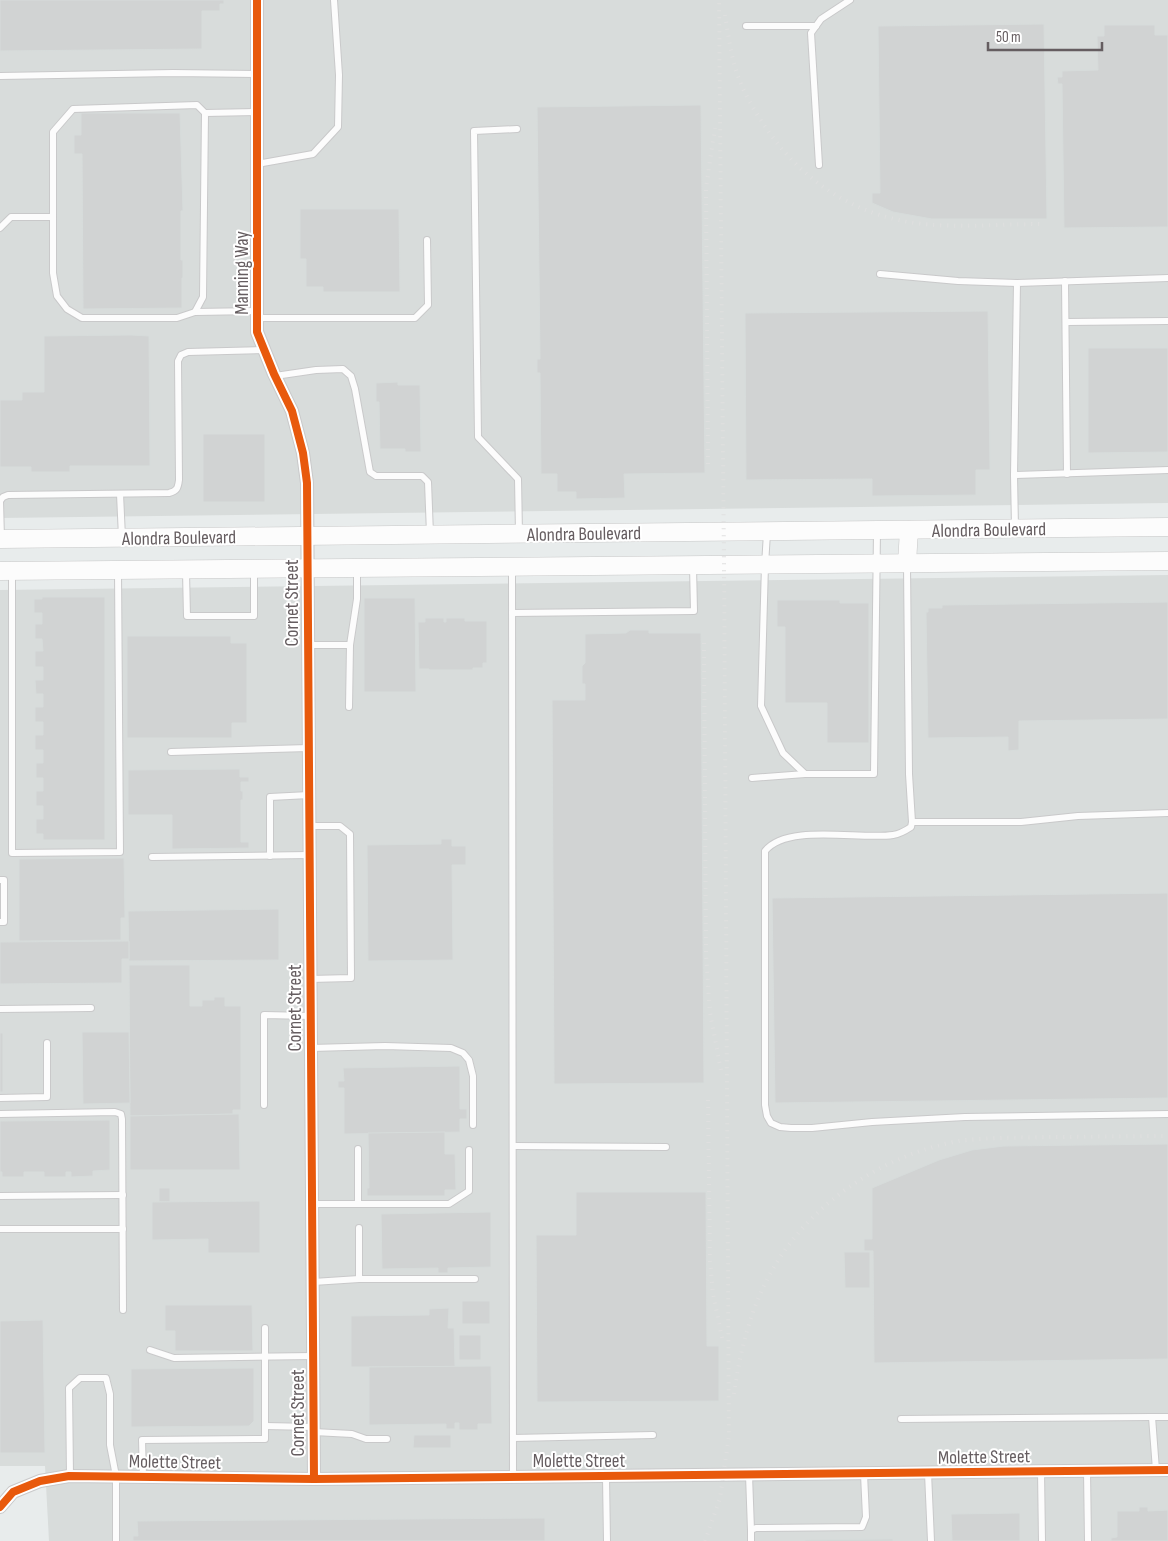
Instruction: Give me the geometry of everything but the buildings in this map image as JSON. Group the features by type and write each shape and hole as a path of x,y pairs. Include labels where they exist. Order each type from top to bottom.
{"main road":[{"name":"Alondra Boulevard","path":"1,539 1168,527"},
{"path":"907,563 909,530"},
{"name":"Alondra Boulevard","path":"6,571 1168,561"}],"street":[{"name":"Manning Way","path":"257,0 258,332 275,376 292,411 303,453 307,483 307,536"},
{"name":"Cornet Street","path":"307,536 314,1479"},
{"name":"Molette Street","path":"0,1507 13,1492 40,1480 70,1476 314,1479 1162,1470"}],"lane":[{"path":"257,164 313,154 338,127 339,75 334,0"},
{"path":"819,165 811,33 821,19 850,0"},
{"path":"746,26 816,26"},
{"path":"0,76 173,73 257,74"},
{"path":"195,312 203,297 204,114 197,105 73,109 53,132 53,272 57,296 67,310 82,318 177,318 195,312 415,318 428,305 427,240"},
{"path":"204,114 257,112"},
{"path":"517,129 474,131 474,141 478,438 518,479 519,534"},
{"path":"0,228 11,217 53,217"},
{"path":"880,274 958,281 1018,283 1168,278"},
{"path":"1065,281 1068,474"},
{"path":"1015,529 1014,475 1018,283"},
{"path":"1066,322 1168,321"},
{"path":"1,539 0,502 3,497 8,495 174,492 178,487 178,361 181,355 188,352 265,350"},
{"path":"275,376 316,370 343,369 351,376 370,472 376,476 422,476 428,482 430,535"},
{"path":"1014,475 1168,470"},
{"path":"120,494 122,538"},
{"path":"752,778 805,774 874,774 877,530"},
{"path":"768,532 765,565 761,706 783,753 805,774"},
{"path":"907,563 911,827 894,835 871,837 810,835 782,839 770,845 765,851 765,1105 767,1116 771,1123 785,1128 812,1128 872,1122 965,1117 1168,1114"},
{"path":"512,613 694,611 693,565"},
{"path":"512,566 513,1477"},
{"path":"186,569 187,616 254,616 254,568"},
{"path":"349,707 350,645 357,599 358,568"},
{"path":"6,571 12,853 32,853 120,852 118,570"},
{"path":"308,645 350,645"},
{"path":"171,752 308,748"},
{"path":"270,856 270,797 309,795"},
{"path":"912,822 1022,822 1078,816 1168,813"},
{"path":"309,826 340,826 350,834 351,978 310,979"},
{"path":"152,856 309,855"},
{"path":"0,880 4,880 4,922 0,922"},
{"path":"0,1009 91,1008"},
{"path":"264,1105 264,1015 311,1016"},
{"path":"0,1098 47,1097 47,1043"},
{"path":"311,1048 385,1046 451,1048 463,1053 469,1060 473,1076 474,1125"},
{"path":"0,1114 120,1113 122,1119 123,1310"},
{"path":"514,1146 666,1147"},
{"path":"358,1149 358,1204"},
{"path":"312,1204 449,1204 469,1191 469,1150"},
{"path":"0,1196 123,1196"},
{"path":"358,1279 359,1228"},
{"path":"0,1229 123,1229"},
{"path":"313,1282 358,1279 475,1280"},
{"path":"143,1477 142,1440 265,1439 265,1328"},
{"path":"150,1350 174,1358 313,1356"},
{"path":"70,1476 68,1388 80,1378 106,1378 110,1394 110,1437 116,1476 116,1541"},
{"path":"1152,1417 1162,1470"},
{"path":"901,1419 1168,1417"},
{"path":"265,1426 352,1434 366,1439 387,1439"},
{"path":"513,1438 653,1435"},
{"path":"1041,1471 1042,1541"},
{"path":"1087,1471 1088,1541"},
{"path":"928,1473 931,1541"},
{"path":"751,1530 862,1527 866,1518 864,1474"},
{"path":"749,1475 751,1541"},
{"path":"606,1477 607,1541"}],"shaded area":[{"path":"0,0 1168,0 1168,503 0,518"},
{"path":"1168,575 1168,1541 49,1541 45,1466 0,1466 0,590"}],"railway":[{"path":"705,1541 720,1498 729,1436 719,0"},
{"path":"725,15 730,48 737,75 755,111 779,145 795,163 832,193 875,213 898,220 923,224 967,226 1041,224"},
{"path":"708,464 706,187 715,128"},
{"path":"704,643 706,954 710,1013 721,1070"},
{"path":"708,1100 710,1261 713,1294 723,1342"},
{"path":"734,1394 742,1349 750,1320 761,1292 784,1252 802,1228 824,1207 848,1188 874,1172 901,1158 959,1141 1003,1138 1168,1136"}],"cycle path":[{"path":"257,0 257,332 292,411 303,453 307,483 314,1479"},
{"path":"0,1507 13,1492 40,1481 69,1476 314,1479 1168,1470"}]}
